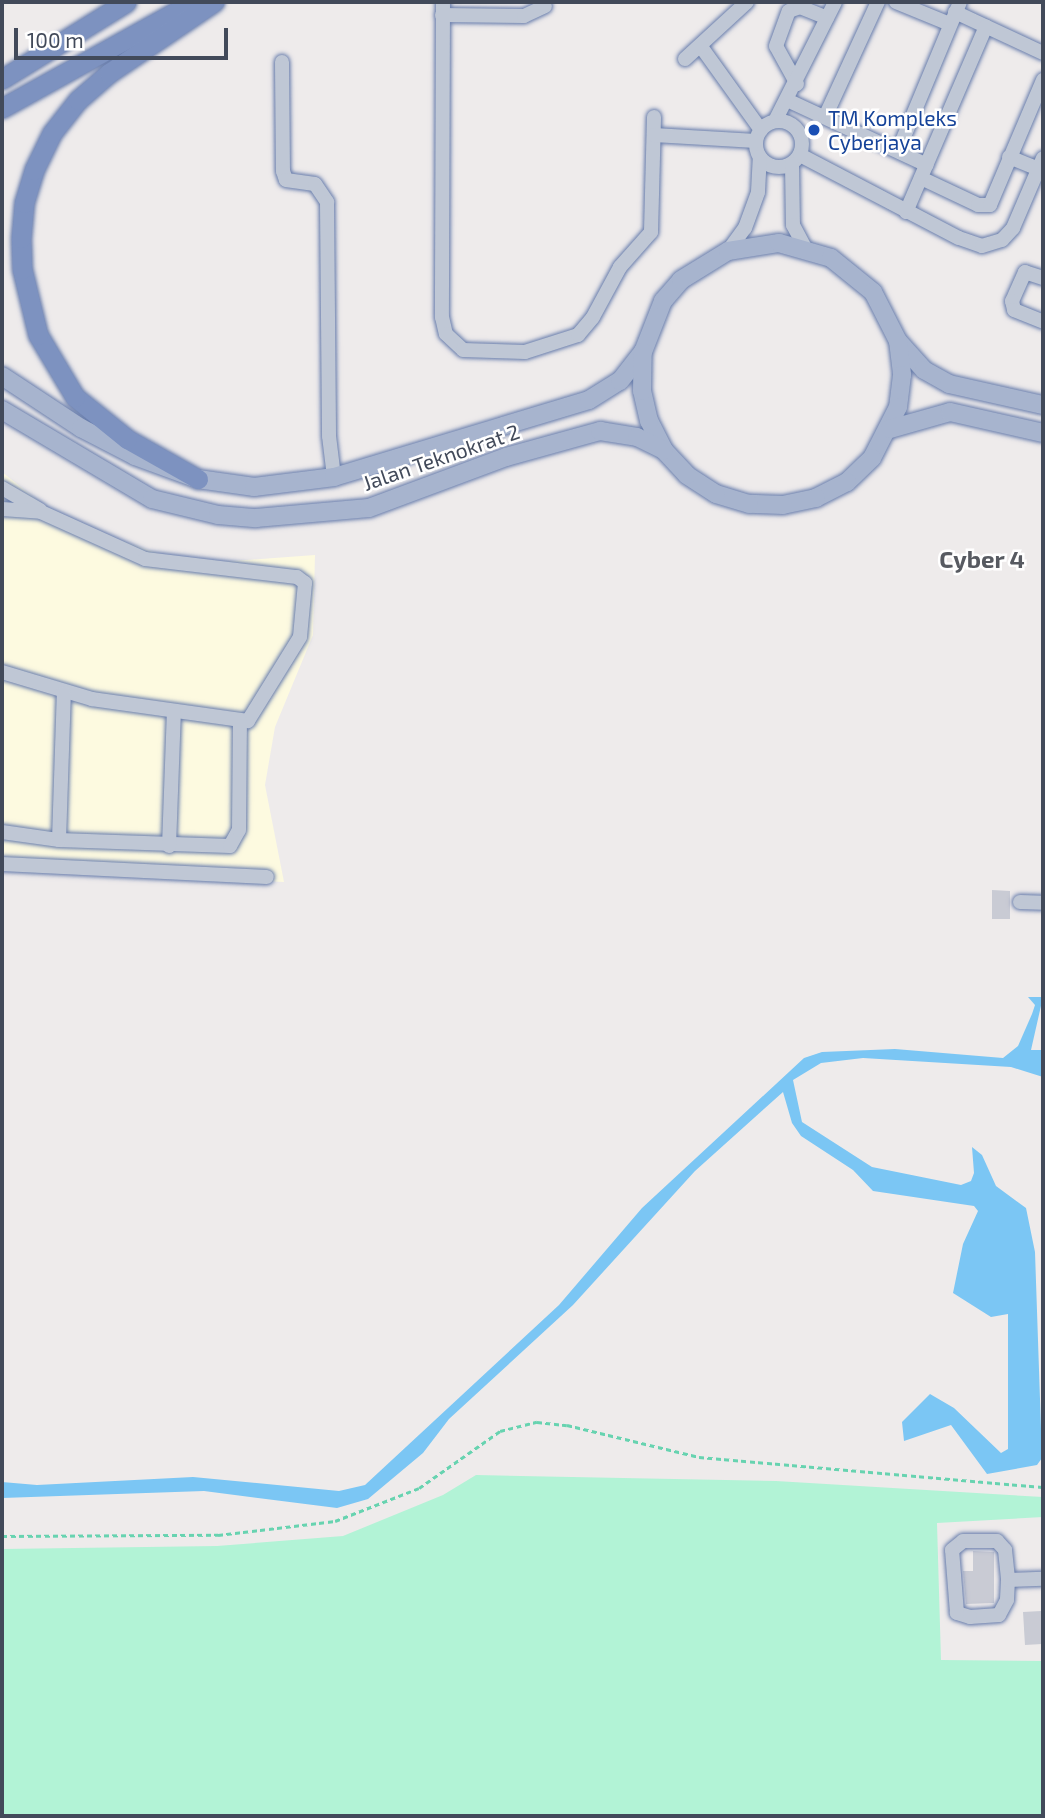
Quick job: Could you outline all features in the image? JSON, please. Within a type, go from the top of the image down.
[{"type":"highway","points":[[2,79],[126,2]]},
{"type":"highway","points":[[2,108],[193,2]]},
{"type":"highway","points":[[198,480],[127,439],[75,397],[38,335],[22,269],[21,238],[24,203],[34,170],[52,133],[78,100],[109,73],[214,2]]},
{"type":"main road","points":[[779,243],[805,248],[831,258],[863,282],[888,316],[898,341],[902,375],[890,429],[872,458],[847,482],[816,498],[783,505],[749,504],[716,494],[687,475],[664,450],[649,421],[642,391],[643,352],[650,325],[672,290],[703,263],[728,251],[779,243]]},
{"type":"main road","points":[[898,341],[923,370],[949,384],[1043,405]]},
{"type":"main road","name":"Jalan Teknokrat 2","points":[[2,376],[92,433],[198,480],[254,487],[334,477],[589,400],[620,381],[643,352]]},
{"type":"main road","name":"Jalan Teknokrat 2","points":[[2,410],[152,499],[243,517],[369,508],[506,457],[600,431],[637,437],[664,450]]},
{"type":"main road","points":[[890,429],[950,412],[1043,433]]},
{"type":"street","points":[[685,59],[702,48],[747,2]]},
{"type":"street","points":[[654,135],[759,135],[775,121],[797,84],[835,2]]},
{"type":"street","points":[[825,117],[878,2]]},
{"type":"street","points":[[896,2],[955,13],[1043,53]]},
{"type":"street","points":[[544,6],[524,16],[442,8],[442,317],[446,334],[463,350],[525,352],[578,335],[593,317],[620,267],[651,232],[654,117]]},
{"type":"street","points":[[797,84],[776,46],[789,11],[800,7],[827,18]]},
{"type":"street","points":[[898,151],[955,13]]},
{"type":"street","points":[[906,212],[986,26]]},
{"type":"street","points":[[702,48],[759,135],[758,192],[745,229],[728,251]]},
{"type":"street","points":[[282,62],[283,171],[286,180],[315,184],[327,202],[329,436],[334,477]]},
{"type":"street","points":[[787,100],[898,151],[924,171],[985,207],[990,205],[1043,80]]},
{"type":"street","points":[[775,121],[795,126],[801,135],[796,159],[793,225],[805,248]]},
{"type":"street","points":[[760,157],[775,167],[796,159],[959,238],[992,245],[1013,228],[1041,164],[1009,157]]},
{"type":"street","points":[[1043,278],[1025,272],[1012,301],[1014,310],[1043,322]]},
{"type":"street","points":[[2,488],[41,512],[145,559],[303,580],[300,637],[253,717],[240,721],[64,693],[2,672]]},
{"type":"street","points":[[2,509],[41,512]]},
{"type":"street","points":[[59,840],[64,693]]},
{"type":"street","points":[[169,846],[174,712]]},
{"type":"street","points":[[2,832],[59,840],[169,846],[230,846],[237,840],[240,721]]},
{"type":"street","points":[[2,864],[267,877]]},
{"type":"street","points":[[1020,902],[1043,903]]},
{"type":"street","points":[[963,1541],[997,1541],[1005,1550],[1008,1580],[1007,1600],[999,1615],[970,1617],[957,1613],[952,1550],[963,1541]]},
{"type":"street","points":[[1008,1580],[1043,1578]]},
{"type":"path","points":[[2,1536],[218,1535],[335,1521],[419,1488],[507,1428],[537,1422],[568,1425],[699,1457],[1043,1487]]},
{"type":"shaded area","points":[[2,472],[64,521],[190,564],[315,555],[313,635],[275,727],[265,785],[284,882],[2,869]]},
{"type":"green space","points":[[476,1475],[776,1481],[1043,1497],[1043,1517],[937,1523],[941,1660],[1043,1661],[1043,1816],[2,1816],[2,1549],[217,1546],[343,1536],[443,1495]]},
{"type":"water","points":[[1028,997],[1043,997],[1031,1050],[1043,1050],[1043,1077],[1011,1067],[863,1058],[821,1063],[793,1080],[802,1122],[872,1167],[961,1185],[971,1181],[974,1173],[972,1147],[982,1155],[996,1186],[1026,1208],[1035,1252],[1042,1458],[1037,1465],[987,1474],[951,1425],[904,1441],[902,1422],[930,1394],[954,1408],[1001,1453],[1008,1449],[1008,1314],[991,1317],[953,1293],[963,1244],[978,1211],[974,1206],[873,1191],[853,1170],[801,1136],[792,1123],[783,1092],[695,1171],[573,1305],[449,1419],[423,1453],[368,1499],[337,1508],[204,1491],[2,1498],[2,1482],[37,1485],[193,1477],[339,1491],[365,1485],[559,1305],[642,1208],[804,1058],[822,1052],[895,1049],[1003,1058],[1018,1046],[1032,1014],[1035,1005]]},
{"type":"building","points":[[992,890],[1010,891],[1010,919],[992,919]]},
{"type":"building","points":[[973,1551],[994,1552],[994,1603],[966,1604],[963,1571],[973,1571]]},
{"type":"building","points":[[1041,1611],[1042,1644],[1025,1645],[1023,1612]]},
{"type":"place","name":"TM Kompleks Cyberjaya","points":[[814,130]]},
{"type":"district","name":"Cyber 4","points":[[982,559]]}]
